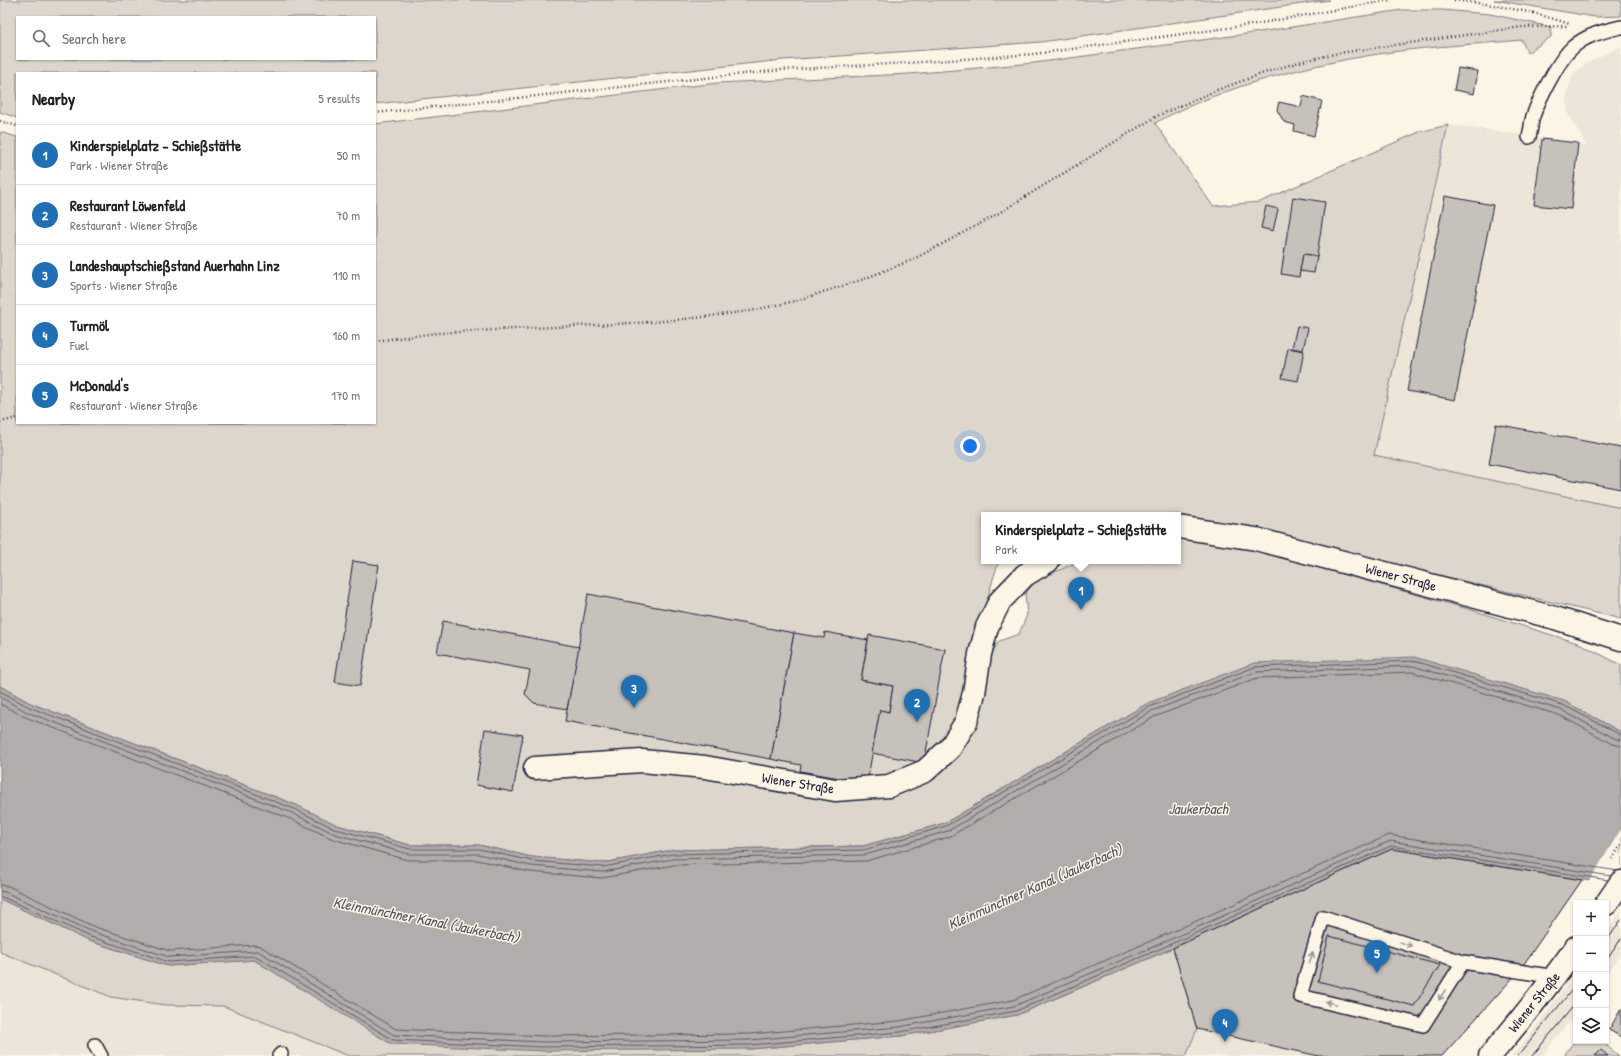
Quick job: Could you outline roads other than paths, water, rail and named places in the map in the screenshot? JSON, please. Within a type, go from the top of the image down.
[{"type":"street","name":"Wiener Straße","points":[[1181,527],[1256,539],[1555,618],[1621,639]]},
{"type":"street","name":"Wiener Straße","points":[[535,768],[642,761],[705,767],[835,790],[889,786],[925,771],[950,748],[966,722],[974,693],[980,654],[987,628],[1000,601],[1025,575],[1043,564]]},
{"type":"street","points":[[1609,900],[1621,882]]},
{"type":"street","name":"Wiener Straße","points":[[1490,1056],[1520,1021],[1573,951]]},
{"type":"lane","points":[[1529,137],[1533,116],[1563,58],[1574,46],[1588,37],[1602,31],[1621,27]]},
{"type":"lane","points":[[1463,962],[1423,1025],[1300,996],[1323,917],[1463,962],[1555,976]]},
{"type":"water","name":"Jaukerbach","points":[[1414,657],[1564,701],[1621,732],[1621,886],[1392,849],[1173,948],[1017,1015],[901,1036],[750,1049],[544,1051],[391,1044],[254,960],[168,966],[89,941],[0,899],[0,686],[30,703],[294,804],[337,825],[410,845],[479,845],[532,857],[603,863],[672,850],[863,846],[945,823],[1148,703],[1254,663]]},
{"type":"tram line","points":[[1609,938],[1621,920]]},
{"type":"tram line","points":[[1609,957],[1621,939]]},
{"type":"tram line","points":[[1518,1056],[1573,989]]},
{"type":"tram line","points":[[1532,1056],[1573,1007]]},
{"type":"place","name":"Kinderspielplatz - Schießstätte","points":[[1081,610]]},
{"type":"place","name":"Landeshauptschießstand Auerhahn Linz","points":[[634,708]]},
{"type":"place","name":"Restaurant Löwenfeld","points":[[917,722]]},
{"type":"place","name":"McDonald's","points":[[1377,973]]},
{"type":"place","name":"Turmöl","points":[[1225,1042]]},
{"type":"water label","name":"Kleinmünchner Kanal (Jaukerbach)","points":[[1035,887]]},
{"type":"water label","name":"Kleinmünchner Kanal (Jaukerbach)","points":[[426,920]]}]
